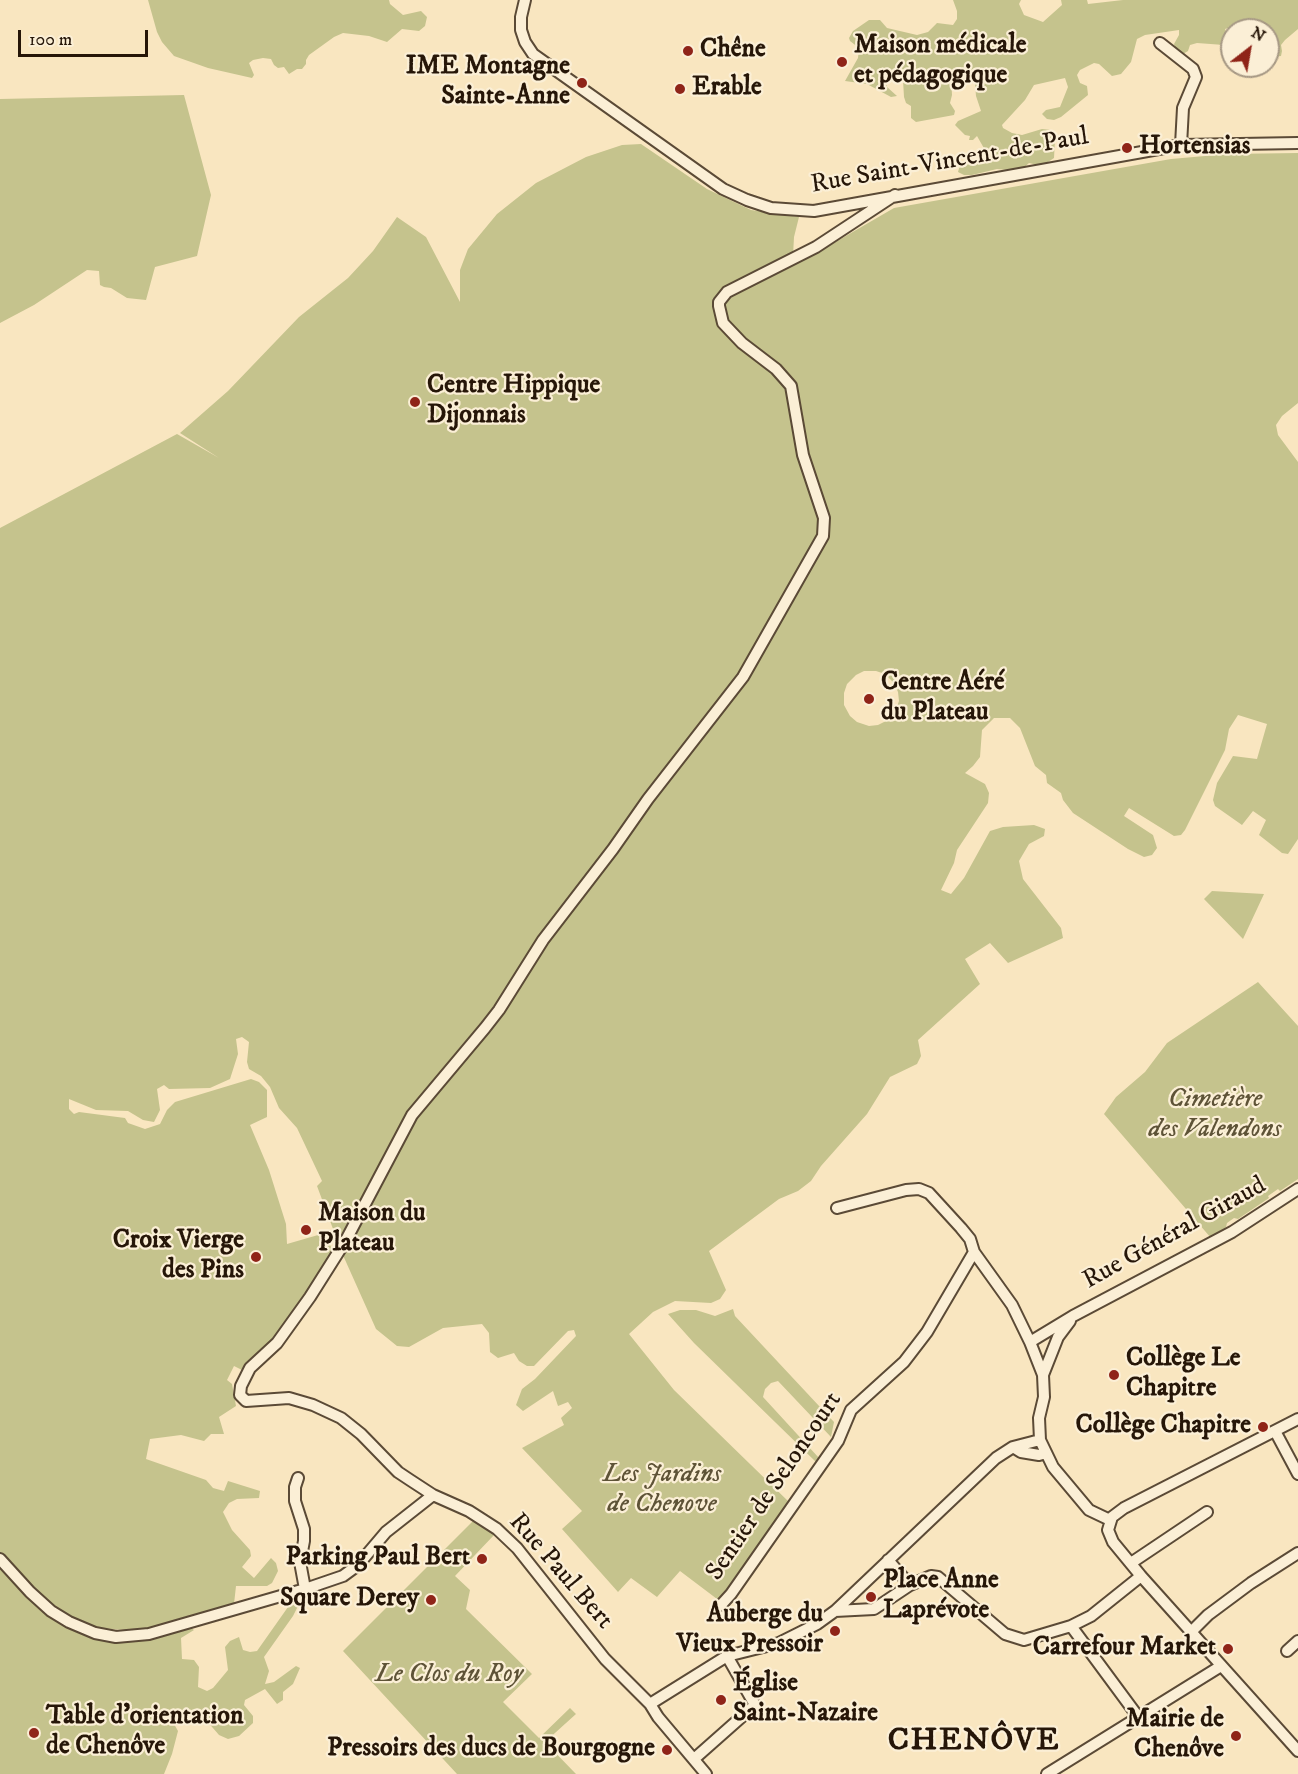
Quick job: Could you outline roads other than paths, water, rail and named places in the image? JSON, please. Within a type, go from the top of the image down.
[{"type":"street","name":"Rue Saint-Vincent-de-Paul","points":[[525,0],[521,30],[533,54],[729,192],[771,208],[808,211],[1181,145],[1298,142]]},
{"type":"street","points":[[1160,43],[1193,69],[1196,77],[1183,108],[1181,145]]},
{"type":"street","name":"Rue Paul Bert","points":[[706,1774],[650,1704],[605,1659],[524,1557],[497,1529],[469,1511],[433,1495],[398,1472],[361,1434],[341,1418],[289,1398],[249,1402],[240,1395],[241,1386],[247,1372],[288,1330],[338,1252],[412,1115],[468,1051],[492,1019],[543,939],[743,677],[823,536],[824,518],[803,455],[792,387],[776,369],[742,343],[723,323],[719,302],[727,292],[816,247],[895,195]]},
{"type":"street","points":[[837,1208],[906,1190],[919,1189],[928,1193],[942,1205],[970,1239],[974,1252],[1012,1305],[1043,1375]]},
{"type":"street","name":"Rue Général Giraud","points":[[1030,1342],[1073,1316],[1232,1232],[1298,1189]]},
{"type":"street","name":"Sentier de Seloncourt","points":[[721,1605],[838,1441],[851,1410],[904,1362],[927,1332],[974,1252]]},
{"type":"street","name":"Rue Général Giraud","points":[[1040,1440],[1039,1418],[1044,1397],[1043,1375],[1058,1337],[1073,1316]]},
{"type":"street","points":[[1298,1419],[1124,1508],[1110,1520],[1108,1530],[1110,1536],[1141,1576],[1298,1751]]},
{"type":"street","points":[[1275,1431],[1298,1474]]},
{"type":"street","points":[[650,1704],[727,1656],[779,1643],[817,1624],[835,1611],[996,1458],[1013,1447],[1040,1440],[1053,1467],[1089,1510],[1110,1520]]},
{"type":"street","points":[[1013,1447],[1021,1452],[1039,1455],[1046,1453]]},
{"type":"street","points":[[298,1478],[295,1487],[295,1501],[304,1529],[300,1562],[305,1589]]},
{"type":"street","points":[[0,1559],[30,1592],[51,1611],[69,1622],[94,1632],[116,1637],[149,1634],[336,1580],[353,1570],[386,1532],[433,1495]]},
{"type":"street","points":[[1131,1563],[1208,1512]]},
{"type":"street","points":[[1191,1632],[1208,1615],[1251,1583],[1298,1553]]},
{"type":"street","points":[[888,1560],[910,1585]]},
{"type":"street","points":[[835,1611],[874,1609],[910,1585],[931,1576],[938,1576],[1005,1634],[1024,1640],[1071,1626],[1091,1616],[1141,1576]]},
{"type":"street","points":[[1071,1626],[1139,1718]]},
{"type":"street","points":[[1287,1651],[1298,1641]]},
{"type":"street","points":[[694,1759],[756,1705],[727,1656]]},
{"type":"street","points":[[1047,1774],[1221,1666]]},
{"type":"place","name":"Chêne","points":[[688,51]]},
{"type":"place","name":"Maison médicale et pédagogique","points":[[842,62]]},
{"type":"place","name":"IME Montagne Sainte-Anne","points":[[582,83]]},
{"type":"place","name":"Erable","points":[[680,89]]},
{"type":"place","name":"Hortensias","points":[[1127,148]]},
{"type":"place","name":"Centre Hippique Dijonnais","points":[[415,402]]},
{"type":"place","name":"Centre Aéré du Plateau","points":[[869,699]]},
{"type":"place","name":"Maison du Plateau","points":[[306,1230]]},
{"type":"place","name":"Croix Vierge des Pins","points":[[256,1257]]},
{"type":"place","name":"Collège Le Chapitre","points":[[1114,1375]]},
{"type":"place","name":"Collège Chapitre","points":[[1263,1427]]},
{"type":"place","name":"Parking Paul Bert","points":[[482,1559]]},
{"type":"place","name":"Place Anne Laprévote","points":[[871,1597]]},
{"type":"place","name":"Square Derey","points":[[431,1600]]},
{"type":"place","name":"Auberge du Vieux Pressoir","points":[[835,1631]]},
{"type":"place","name":"Carrefour Market","points":[[1228,1649]]},
{"type":"place","name":"Église Saint-Nazaire","points":[[721,1700]]},
{"type":"place","name":"Table d'orientation de Chenôve","points":[[34,1733]]},
{"type":"place","name":"Mairie de Chenôve","points":[[1236,1736]]},
{"type":"place","name":"Pressoirs des ducs de Bourgogne","points":[[667,1750]]},
{"type":"district","name":"CHENÔVE","points":[[974,1742]]},
{"type":"park label","name":"Cimetière des Valendons","points":[[1215,1116]]},
{"type":"park label","name":"Les Jardins de Chenove","points":[[662,1491]]},
{"type":"park label","name":"Le Clos du Roy","points":[[449,1676]]}]
